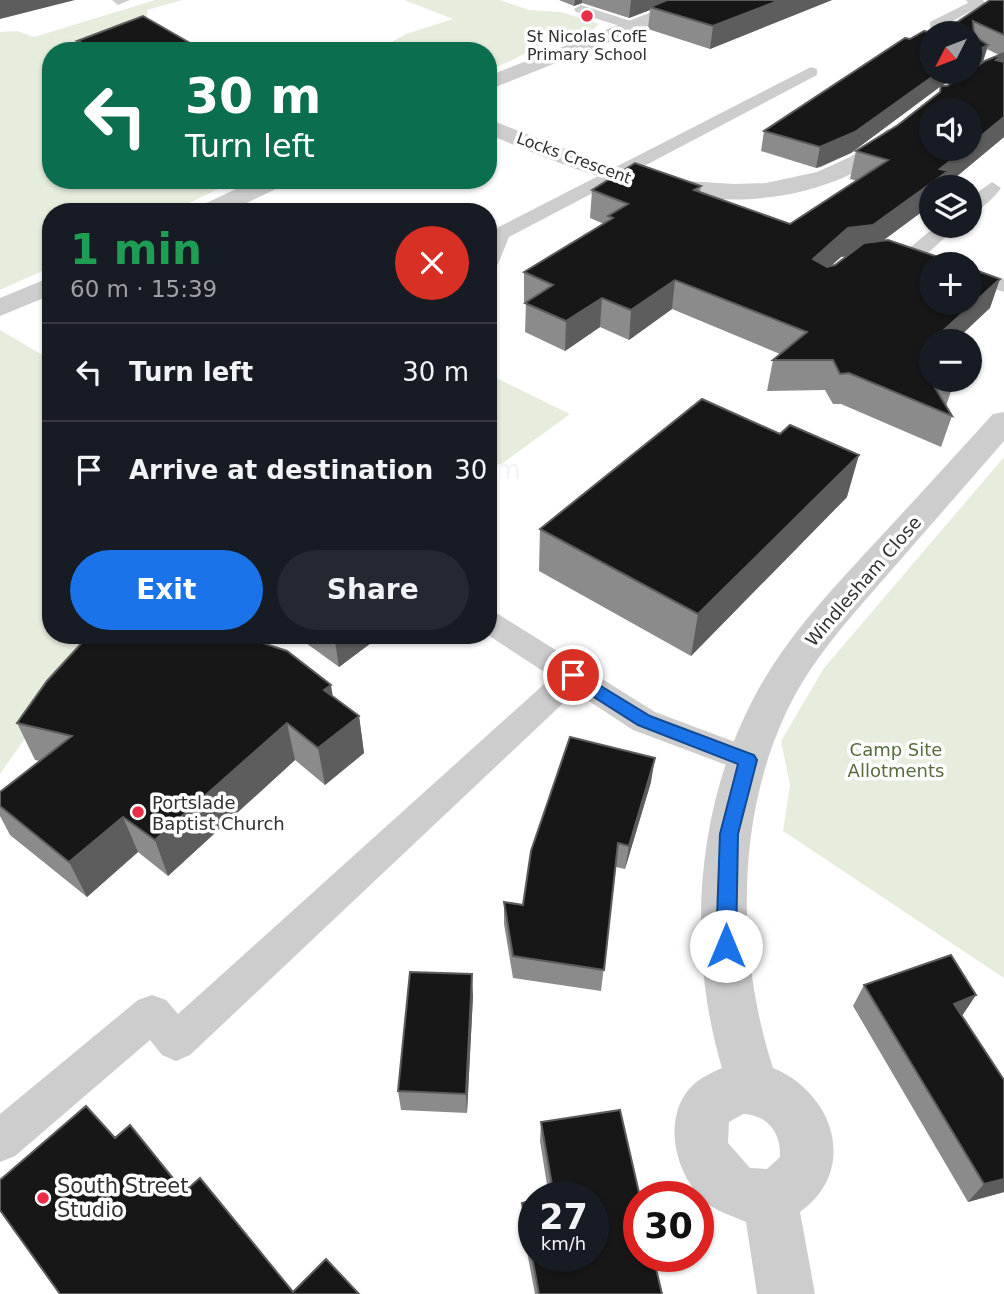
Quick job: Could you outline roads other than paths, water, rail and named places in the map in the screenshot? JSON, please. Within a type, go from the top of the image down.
[{"type":"street","points":[[497,80],[698,0]]},
{"type":"street","name":"Locks Crescent","points":[[497,131],[611,175],[650,184],[702,189],[754,189],[791,184],[853,165],[918,117]]},
{"type":"street","points":[[226,203],[256,189]]},
{"type":"street","points":[[0,308],[42,289]]},
{"type":"street","name":"Windlesham Close","points":[[754,1088],[738,1037],[726,973],[729,834],[748,760],[764,717],[805,648],[1004,421]]},
{"type":"street","points":[[737,1088],[754,1088],[785,1102],[805,1133],[808,1149],[805,1166],[798,1180],[786,1191],[770,1197],[735,1192],[720,1180],[701,1149],[700,1124],[710,1102],[737,1088]]},
{"type":"street","points":[[770,1197],[786,1294]]},
{"type":"lane","points":[[944,21],[978,3],[972,0]]},
{"type":"lane","points":[[582,9],[632,26]]},
{"type":"lane","points":[[497,242],[500,234],[811,72]]},
{"type":"lane","points":[[982,197],[992,188]]},
{"type":"lane","points":[[919,260],[904,258],[932,238]]},
{"type":"lane","points":[[982,279],[1004,286]]},
{"type":"lane","points":[[497,627],[644,720],[748,760]]},
{"type":"lane","points":[[0,1141],[152,1013],[176,1042],[573,675]]},
{"type":"place","name":"St Nicolas CofE Primary School","points":[[587,16]]},
{"type":"place","name":"Portslade Baptist Church","points":[[138,812]]},
{"type":"place","name":"South Street Studio","points":[[43,1198]]},
{"type":"park label","name":"Camp Site Allotments","points":[[896,759]]}]
